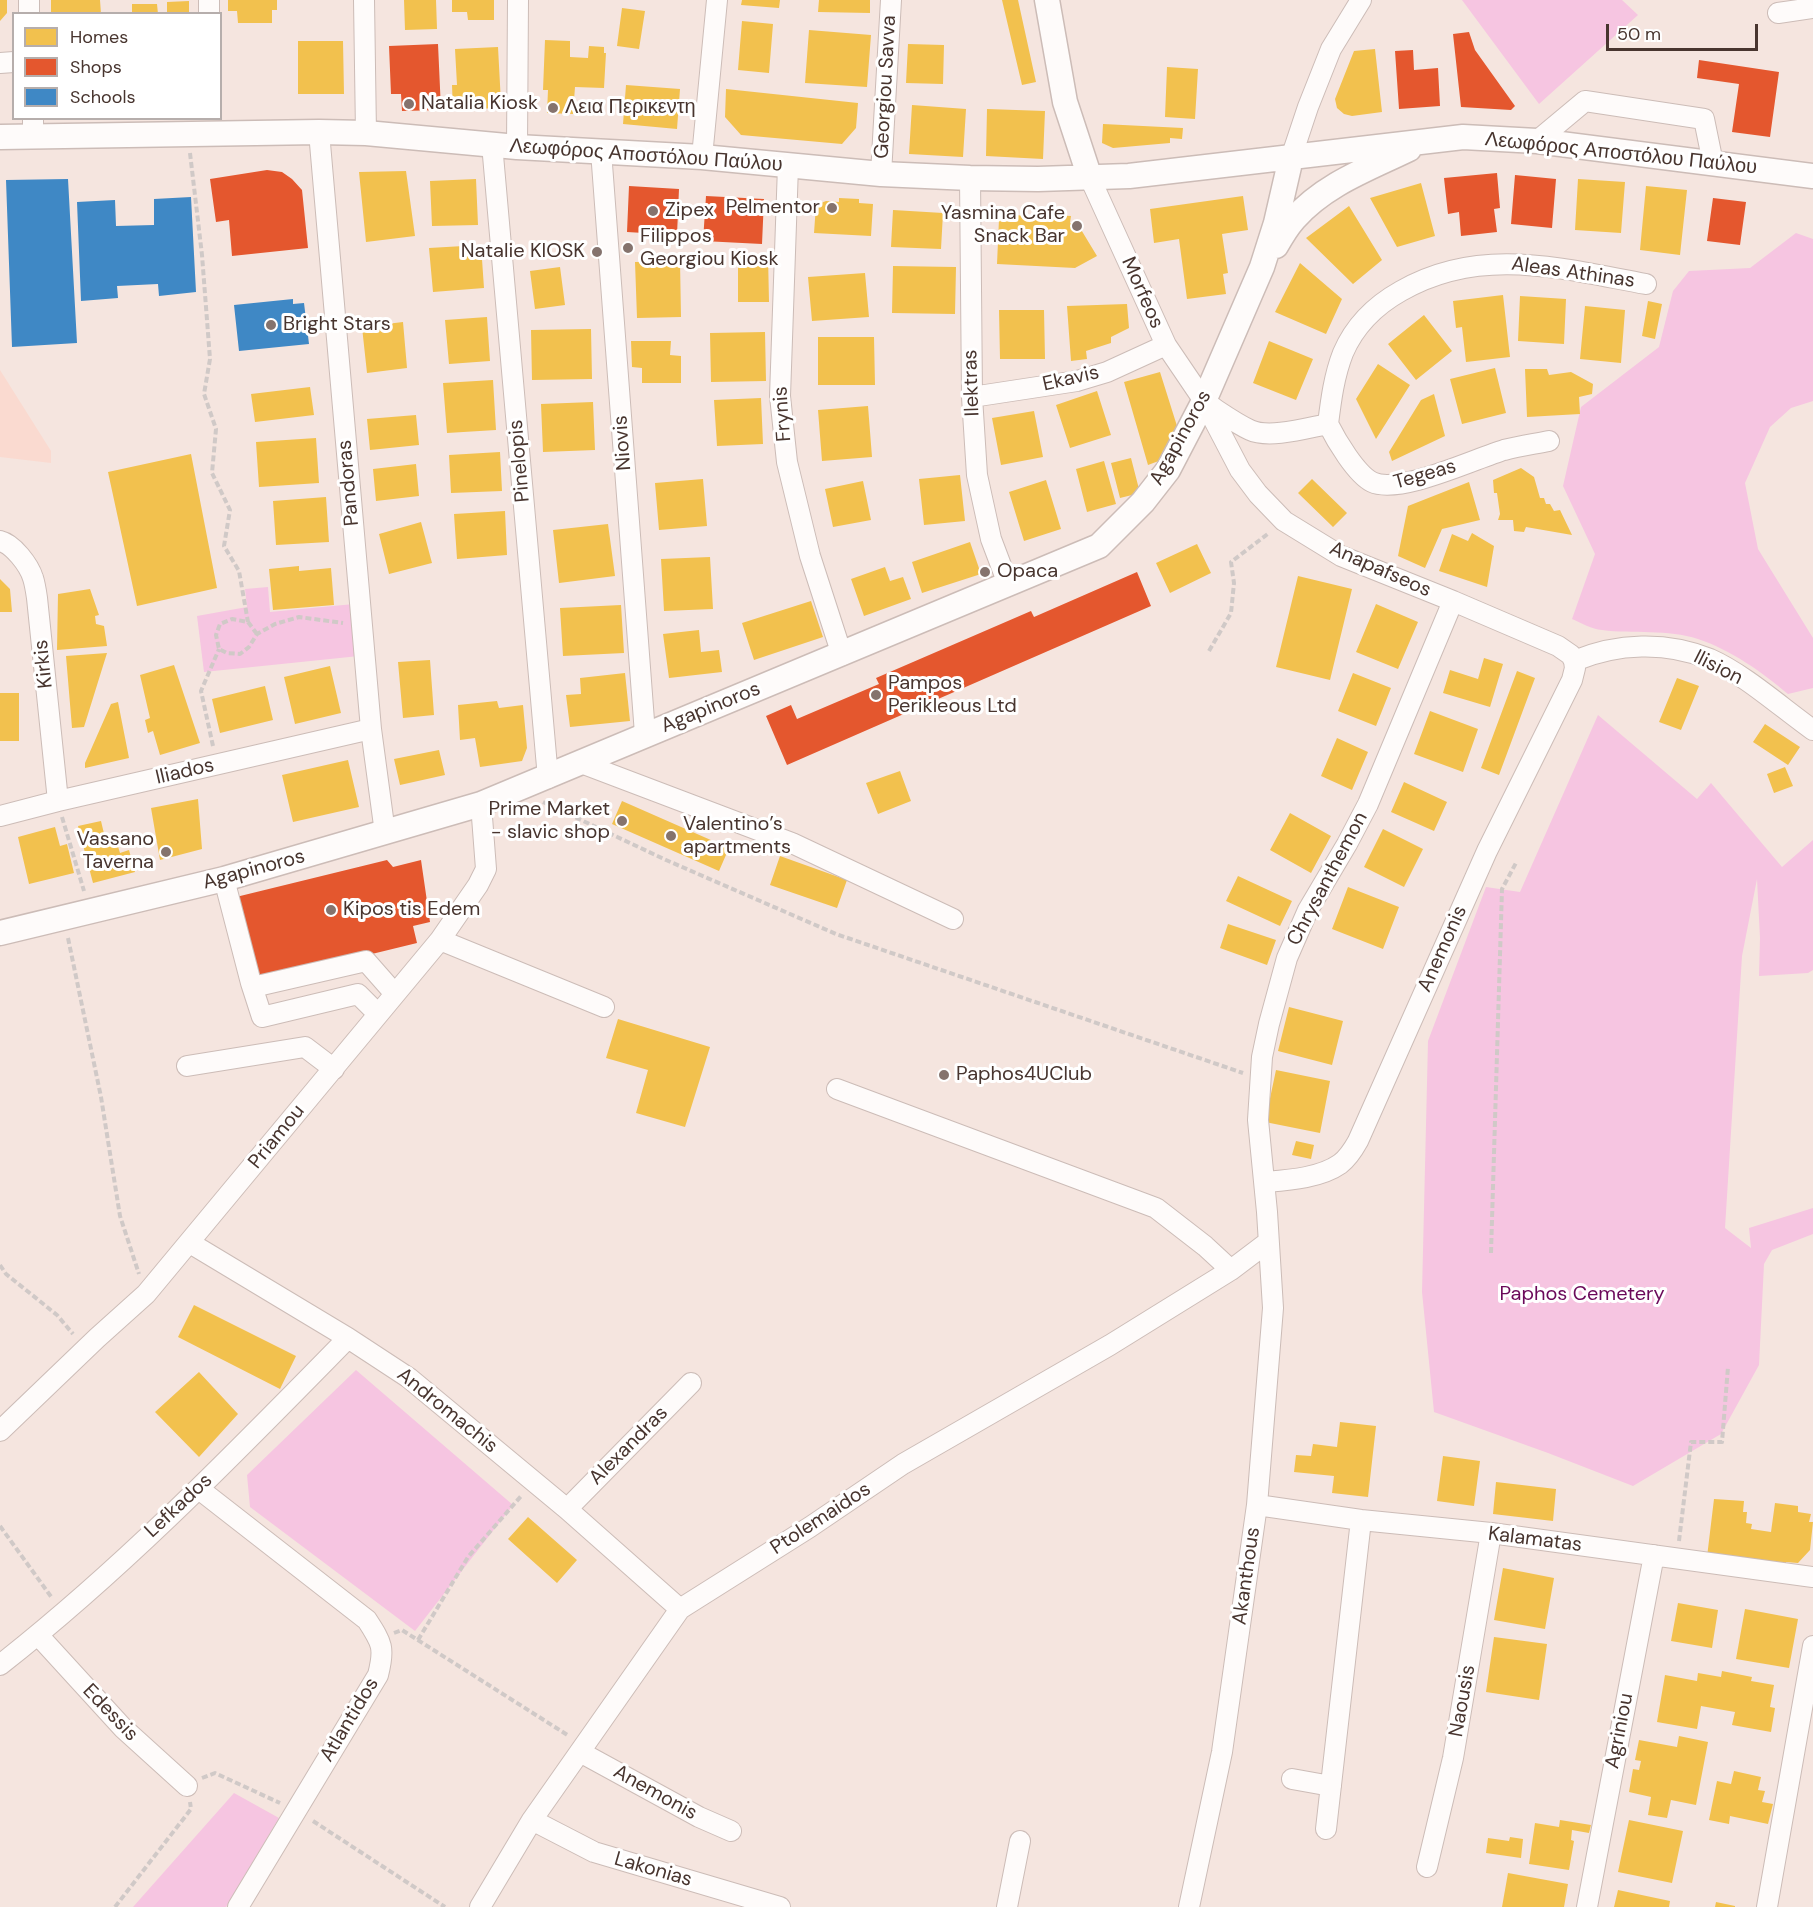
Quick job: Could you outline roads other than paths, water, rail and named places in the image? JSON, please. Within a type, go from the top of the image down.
[{"type":"main road","points":[[1047,0],[1065,102],[1090,178]]},
{"type":"main road","points":[[1065,102],[1066,178]]},
{"type":"main road","name":"Λεωφόρος Αποστόλου Παύλου","points":[[0,137],[33,127],[366,133],[518,147],[702,157],[881,174],[970,178],[1129,176],[1463,137],[1537,141],[1813,176]]},
{"type":"main road","points":[[1262,267],[1292,221],[1328,188],[1428,140]]},
{"type":"main road","points":[[1262,267],[1276,223],[1291,158]]},
{"type":"main road","name":"Agapinoros","points":[[0,933],[224,879],[481,804],[548,778],[645,734],[842,655],[1099,546],[1124,524],[1168,470],[1204,401],[1262,267]]},
{"type":"street","points":[[364,0],[366,133]]},
{"type":"street","points":[[518,0],[518,147]]},
{"type":"street","points":[[702,157],[717,0]]},
{"type":"street","name":"Georgiou Savva","points":[[881,174],[891,0]]},
{"type":"street","points":[[1291,158],[1308,106],[1331,49],[1361,0]]},
{"type":"street","points":[[1778,13],[1812,8]]},
{"type":"street","points":[[1537,141],[1585,101],[1704,119],[1713,163]]},
{"type":"street","name":"Pandoras","points":[[319,132],[371,729],[385,833]]},
{"type":"street","name":"Pinelopis","points":[[492,144],[548,778]]},
{"type":"street","name":"Niovis","points":[[601,151],[645,734]]},
{"type":"street","name":"Frynis","points":[[788,166],[780,396],[787,462],[810,556],[842,655]]},
{"type":"street","name":"Ilektras","points":[[970,178],[972,397],[977,475],[991,539],[1008,584]]},
{"type":"street","name":"Morfeos","points":[[1090,178],[1166,345],[1204,401]]},
{"type":"street","name":"Aleas Athinas","points":[[1328,424],[1333,383],[1344,352],[1364,319],[1386,299],[1414,283],[1452,269],[1502,263],[1537,265],[1646,284]]},
{"type":"street","name":"Ekavis","points":[[972,397],[1077,381],[1107,372],[1166,345]]},
{"type":"street","points":[[1204,401],[1250,431],[1272,433],[1328,424]]},
{"type":"street","name":"Anapafseos","points":[[1204,401],[1240,470],[1258,494],[1284,521],[1341,556],[1558,646],[1574,661]]},
{"type":"street","name":"Tegeas","points":[[1328,424],[1341,450],[1348,458],[1370,482],[1384,486],[1413,481],[1504,450],[1549,441]]},
{"type":"street","name":"Kirkis","points":[[0,541],[5,542],[20,556],[33,575],[57,801]]},
{"type":"street","name":"Chrysanthemon","points":[[1268,1242],[1265,1182],[1258,1120],[1260,1079],[1269,1024],[1287,958],[1308,910],[1368,804],[1453,601]]},
{"type":"street","name":"Ilision","points":[[1574,661],[1597,652],[1629,647],[1672,648],[1690,652],[1729,670],[1813,730]]},
{"type":"street","name":"Anemonis","points":[[1265,1182],[1306,1176],[1333,1168],[1342,1163],[1358,1141],[1487,851],[1572,681],[1574,661]]},
{"type":"street","name":"Iliados","points":[[0,816],[371,729]]},
{"type":"street","points":[[581,764],[792,843],[953,919]]},
{"type":"street","name":"Priamou","points":[[0,1431],[146,1294],[440,940],[478,885],[486,869],[481,804]]},
{"type":"street","points":[[224,879],[262,1017],[358,994],[378,1014]]},
{"type":"street","points":[[440,940],[604,1007]]},
{"type":"street","points":[[253,987],[366,961],[395,994]]},
{"type":"street","points":[[187,1066],[305,1047],[333,1069]]},
{"type":"street","points":[[837,1089],[1156,1208],[1205,1246],[1231,1270]]},
{"type":"street","name":"Ptolemaidos","points":[[480,1907],[532,1821],[680,1609],[810,1527],[903,1464],[1110,1345],[1231,1270],[1268,1242]]},
{"type":"street","name":"Akanthous","points":[[1190,1907],[1222,1752],[1257,1505],[1273,1308],[1268,1242]]},
{"type":"street","name":"Andromachis","points":[[190,1243],[348,1338],[409,1378],[567,1509],[680,1609]]},
{"type":"street","name":"Lefkados","points":[[0,1665],[63,1613],[199,1489],[348,1338]]},
{"type":"street","name":"Alexandras","points":[[567,1509],[691,1383]]},
{"type":"street","name":"Atlantidos","points":[[199,1489],[367,1620],[380,1639],[383,1657],[378,1676],[238,1907]]},
{"type":"street","name":"Kalamatas","points":[[1257,1505],[1361,1520],[1491,1533],[1813,1577]]},
{"type":"street","points":[[1326,1829],[1361,1520]]},
{"type":"street","name":"Naousis","points":[[1428,1867],[1453,1758],[1491,1533]]},
{"type":"street","name":"Agriniou","points":[[1587,1907],[1654,1555]]},
{"type":"street","name":"Edessis","points":[[38,1635],[123,1728],[187,1786]]},
{"type":"street","points":[[1767,1907],[1813,1646]]},
{"type":"street","name":"Anemonis","points":[[582,1749],[699,1817],[731,1831]]},
{"type":"street","points":[[1292,1779],[1331,1786]]},
{"type":"street","name":"Lakonias","points":[[532,1821],[594,1852],[780,1907]]},
{"type":"street","points":[[1007,1907],[1020,1841]]},
{"type":"place","name":"Natalia Kiosk","points":[[409,104]]},
{"type":"place","name":"Λεια Περικεντη","points":[[553,108]]},
{"type":"place","name":"Pelmentor","points":[[832,208]]},
{"type":"place","name":"Zipex","points":[[653,211]]},
{"type":"place","name":"Yasmina Cafe Snack Bar","points":[[1077,226]]},
{"type":"place","name":"Filippos Georgiou Kiosk","points":[[628,248]]},
{"type":"place","name":"Natalie KIOSK","points":[[597,252]]},
{"type":"place","name":"Bright Stars","points":[[271,325]]},
{"type":"place","name":"Opaca","points":[[985,572]]},
{"type":"place","name":"Pampos Perikleous Ltd","points":[[876,695]]},
{"type":"place","name":"Prime Market - slavic shop","points":[[622,821]]},
{"type":"place","name":"Valentino’s apartments","points":[[671,836]]},
{"type":"place","name":"Vassano Taverna","points":[[166,852]]},
{"type":"place","name":"Kipos tis Edem","points":[[331,910]]},
{"type":"place","name":"Paphos4UClub","points":[[944,1075]]},
{"type":"park label","name":"Paphos Cemetery","points":[[1582,1295]]}]
